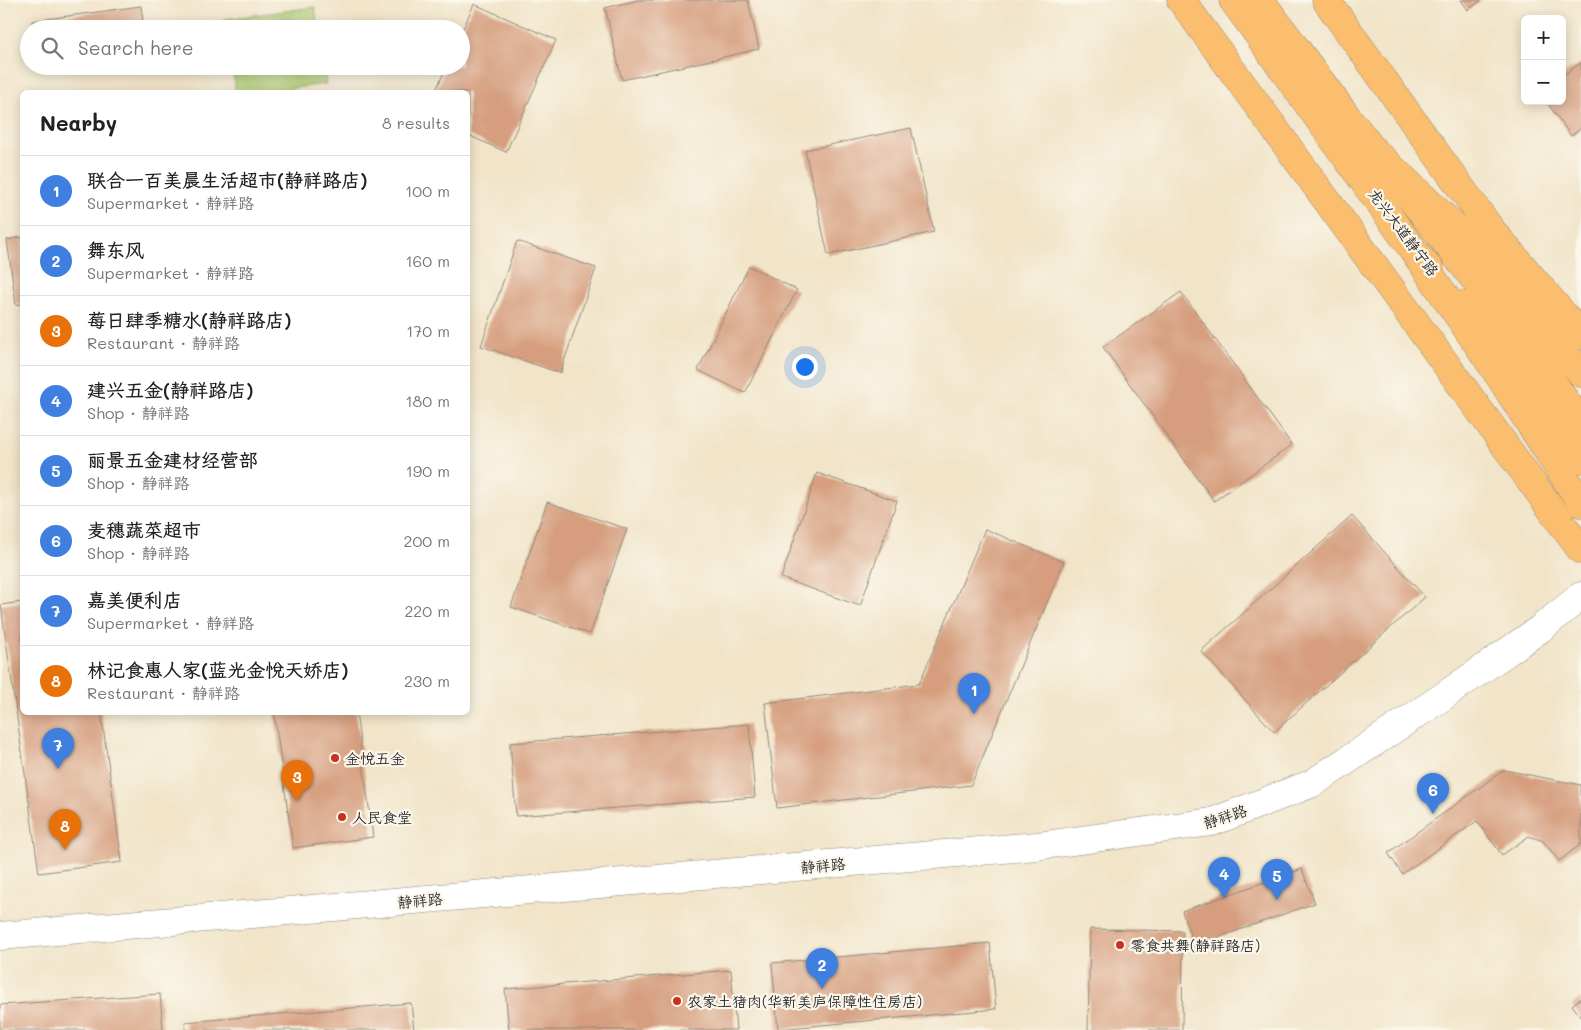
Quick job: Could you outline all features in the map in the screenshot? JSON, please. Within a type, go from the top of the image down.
[{"type":"main road","points":[[1181,0],[1581,550]]},
{"type":"main road","name":"龙兴大道静宁路","points":[[1233,0],[1414,251],[1524,356],[1581,423]]},
{"type":"main road","points":[[1260,0],[1375,152],[1458,230],[1524,356],[1581,503]]},
{"type":"main road","points":[[1326,0],[1492,231],[1581,335]]},
{"type":"main road","points":[[1524,356],[1581,373]]},
{"type":"main road","name":"龙兴大道静宁路","points":[[1524,356],[1581,459]]},
{"type":"street","name":"静祥路","points":[[0,936],[1037,846],[1212,822],[1313,783],[1524,640],[1581,596]]},
{"type":"green space","points":[[315,7],[317,20],[225,20]]},
{"type":"green space","points":[[233,75],[324,75],[326,84],[276,90],[236,90]]},
{"type":"building","points":[[638,0],[748,0],[759,49],[622,80],[605,8]]},
{"type":"building","points":[[1461,0],[1482,0],[1468,10]]},
{"type":"building","points":[[474,4],[556,40],[506,152],[470,136],[470,90],[436,90],[443,75],[470,75],[470,20],[467,20]]},
{"type":"building","points":[[141,6],[143,20],[39,20]]},
{"type":"building","points":[[1581,63],[1581,128],[1571,136],[1549,105],[1566,105],[1566,73]]},
{"type":"building","points":[[911,128],[934,232],[828,255],[805,150]]},
{"type":"building","points":[[20,237],[20,304],[16,305],[7,240]]},
{"type":"building","points":[[517,241],[596,268],[560,373],[481,346]]},
{"type":"building","points":[[749,266],[797,290],[745,393],[698,370]]},
{"type":"building","points":[[1181,292],[1292,445],[1214,501],[1103,347]]},
{"type":"building","points":[[817,473],[897,501],[860,606],[781,578]]},
{"type":"building","points":[[547,502],[627,529],[590,634],[511,607]]},
{"type":"building","points":[[1352,516],[1425,597],[1274,732],[1201,651]]},
{"type":"building","points":[[985,529],[1064,562],[971,785],[777,808],[765,703],[919,684]]},
{"type":"building","points":[[20,602],[20,715],[101,715],[122,862],[39,873],[1,605]]},
{"type":"building","points":[[274,715],[356,715],[373,837],[293,848]]},
{"type":"building","points":[[749,724],[755,797],[516,816],[510,743]]},
{"type":"building","points":[[1504,770],[1581,785],[1581,844],[1559,861],[1543,841],[1529,836],[1502,855],[1477,821],[1402,874],[1388,853]]},
{"type":"building","points":[[1302,869],[1315,903],[1194,946],[1182,911]]},
{"type":"building","points":[[1090,929],[1183,931],[1182,1030],[1088,1030]]},
{"type":"building","points":[[990,943],[996,1009],[778,1029],[772,963]]},
{"type":"building","points":[[731,970],[736,1030],[509,1030],[505,989]]},
{"type":"building","points":[[160,994],[163,1030],[0,1030],[0,1005]]},
{"type":"building","points":[[1581,998],[1581,1017],[1572,1005]]},
{"type":"building","points":[[411,1003],[414,1030],[186,1030],[185,1022]]},
{"type":"place","name":"联合一百美晨生活超市(静祥路店)","points":[[974,714]]},
{"type":"place","name":"金悦五金","points":[[335,758]]},
{"type":"place","name":"嘉美便利店","points":[[58,769]]},
{"type":"place","name":"莓日肆季糖水(静祥路店)","points":[[297,801]]},
{"type":"place","name":"麦穗蔬菜超市","points":[[1433,814]]},
{"type":"place","name":"人民食堂","points":[[342,817]]},
{"type":"place","name":"林记食惠人家(蓝光金悦天娇店)","points":[[65,850]]},
{"type":"place","name":"建兴五金(静祥路店)","points":[[1224,898]]},
{"type":"place","name":"丽景五金建材经营部","points":[[1277,900]]},
{"type":"place","name":"零食共舞(静祥路店)","points":[[1120,945]]},
{"type":"place","name":"舞东风","points":[[822,989]]},
{"type":"place","name":"农家土猪肉(华新美庐保障性住房店)","points":[[677,1001]]}]
